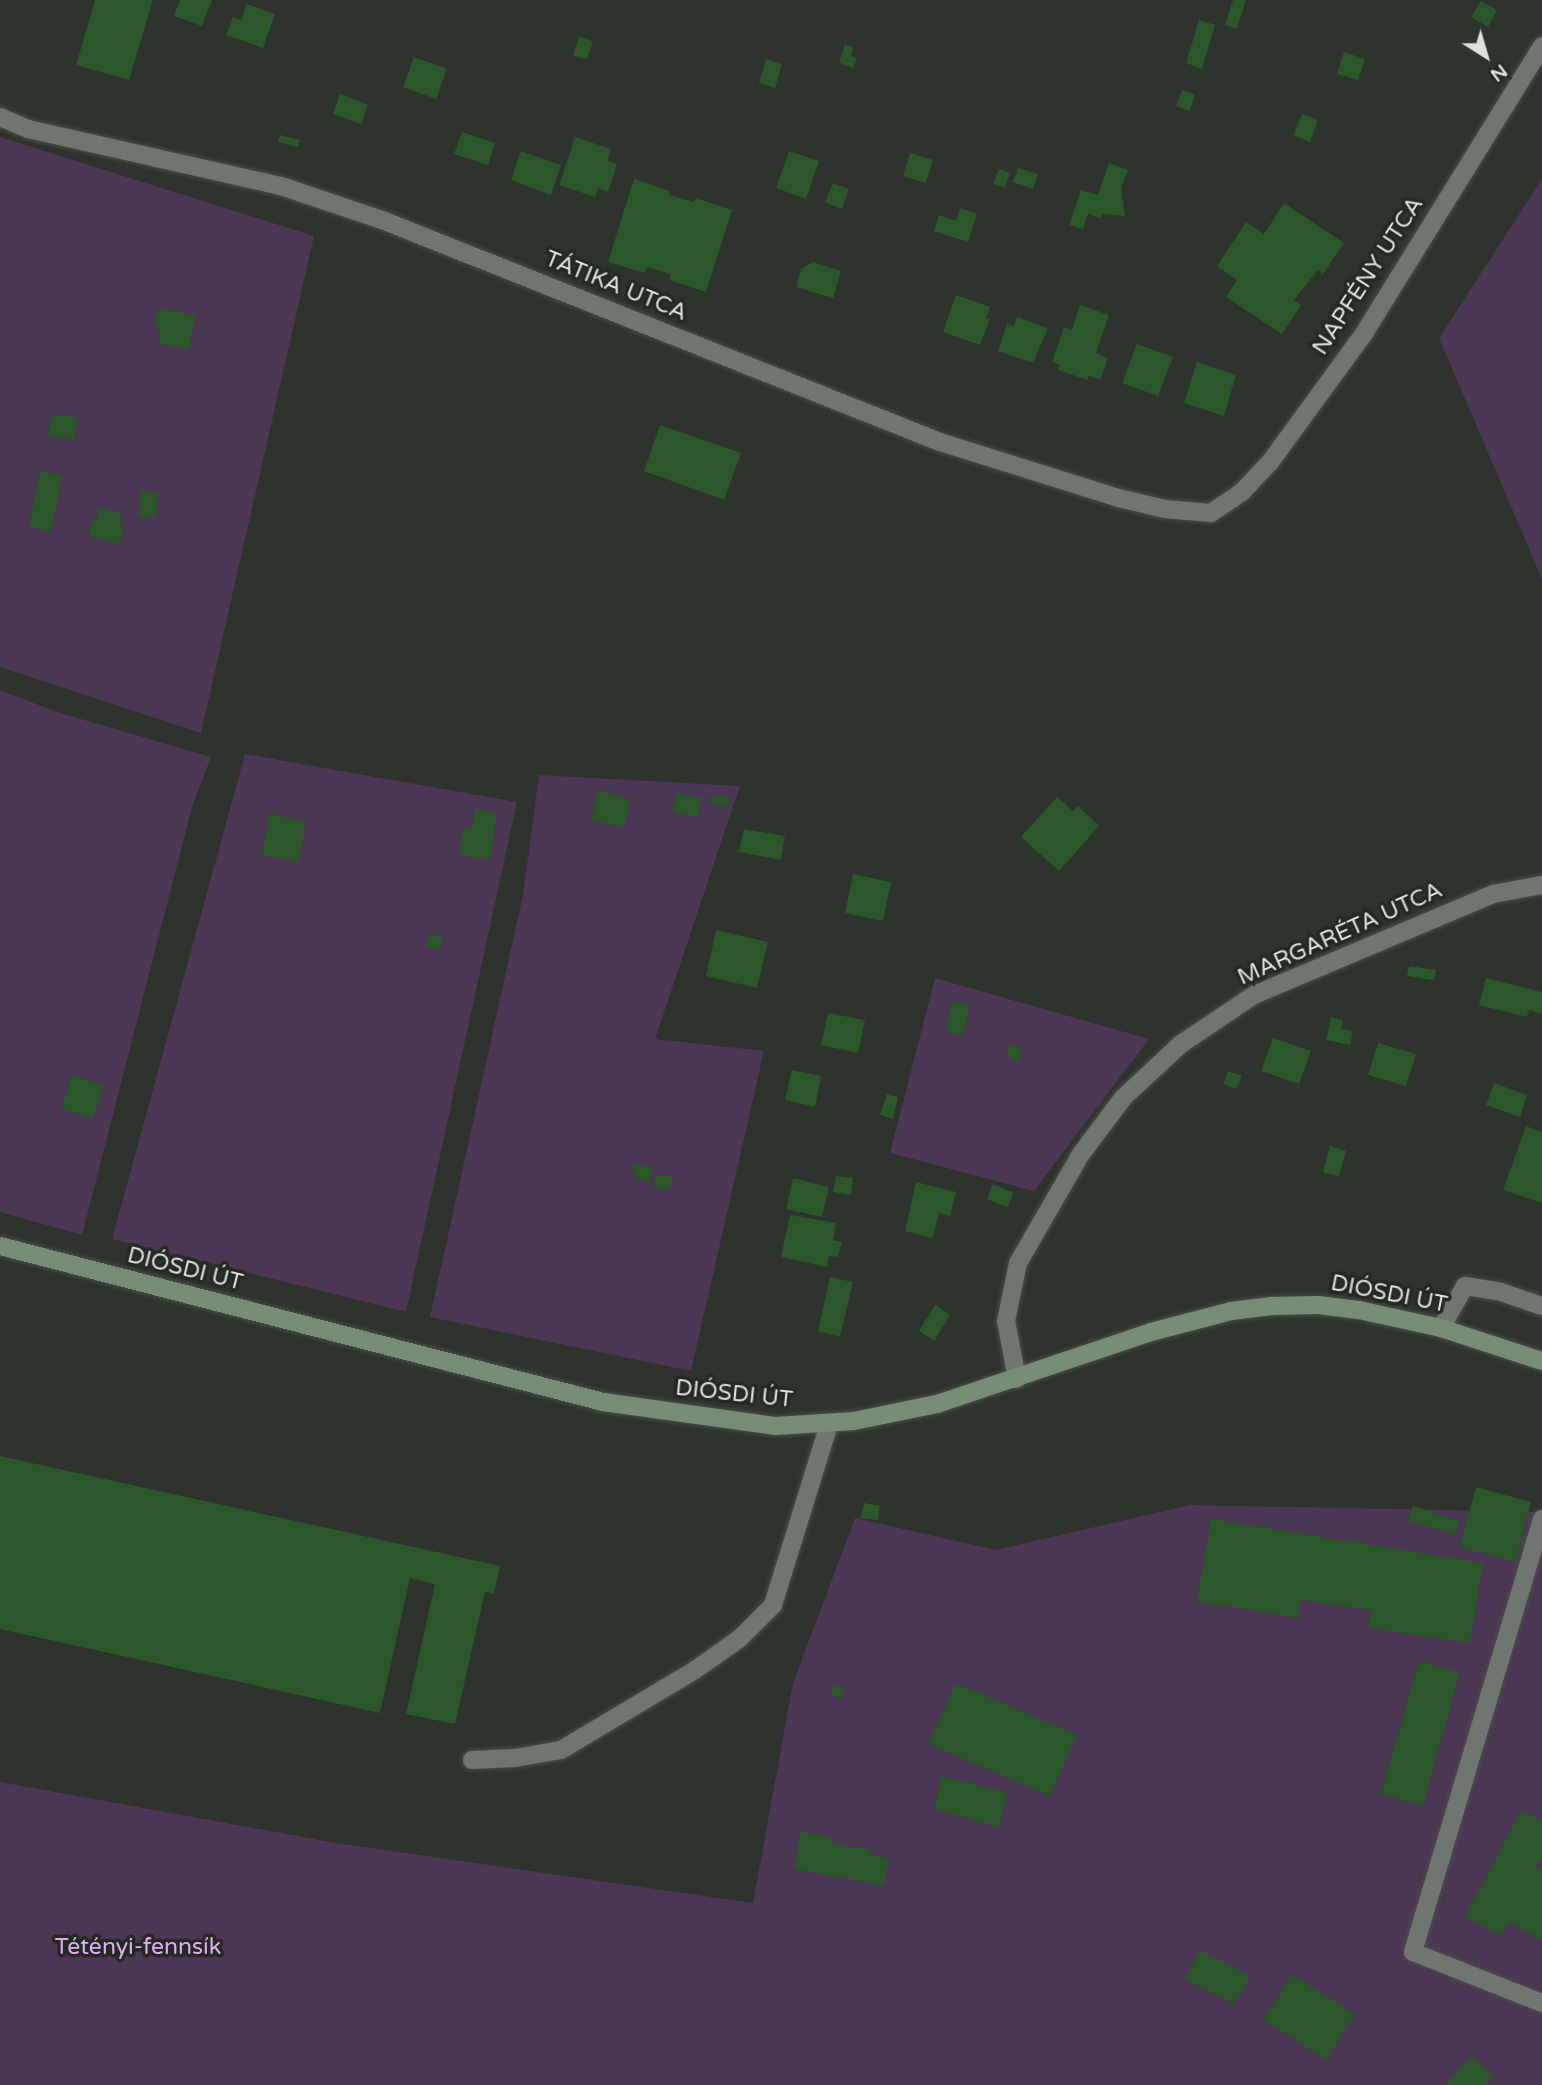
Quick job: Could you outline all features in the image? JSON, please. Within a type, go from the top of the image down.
[{"type":"main road","name":"DIÓSDI ÚT","points":[[0,1246],[603,1402],[776,1426],[829,1424],[937,1404],[1150,1332],[1231,1311],[1272,1306],[1318,1304],[1359,1310],[1441,1328],[1542,1361]]},
{"type":"street","name":"NAPFÉNY UTCA","points":[[1211,513],[1242,492],[1271,461],[1363,335],[1542,46]]},
{"type":"street","name":"TÁTIKA UTCA","points":[[0,117],[28,129],[281,186],[382,220],[940,442],[1119,498],[1165,509],[1211,513]]},
{"type":"street","name":"MARGARÉTA UTCA","points":[[1017,1379],[1006,1321],[1018,1263],[1081,1154],[1123,1098],[1142,1080],[1181,1044],[1254,995],[1493,894],[1542,885]]},
{"type":"street","points":[[1441,1328],[1465,1286],[1501,1292],[1542,1306]]},
{"type":"street","points":[[472,1760],[515,1758],[561,1750],[695,1670],[739,1639],[774,1605],[829,1424]]},
{"type":"street","points":[[1542,1520],[1413,1952],[1542,2003]]},
{"type":"green space","points":[[0,137],[314,236],[201,733],[0,667]]},
{"type":"green space","points":[[1542,179],[1542,579],[1439,338]]},
{"type":"green space","points":[[0,690],[57,712],[211,757],[192,807],[82,1235],[0,1212]]},
{"type":"green space","points":[[245,754],[517,802],[406,1312],[112,1239]]},
{"type":"green space","points":[[539,775],[740,786],[655,1039],[764,1051],[691,1371],[430,1317],[523,895]]},
{"type":"green space","points":[[935,978],[1149,1039],[1034,1191],[890,1153]]},
{"type":"green space","name":"Tétényi-fennsík","points":[[1190,1505],[1542,1512],[1542,2085],[0,2085],[0,1782],[336,1843],[753,1903],[793,1683],[855,1518],[996,1550]]},
{"type":"building","points":[[95,0],[153,0],[129,80],[76,65]]},
{"type":"building","points":[[180,0],[212,0],[202,26],[174,16]]},
{"type":"building","points":[[1233,0],[1246,0],[1237,29],[1225,25]]},
{"type":"building","points":[[1481,1],[1497,10],[1488,27],[1471,17]]},
{"type":"building","points":[[247,4],[275,14],[263,48],[226,35],[233,17],[241,20]]},
{"type":"building","points":[[1199,20],[1215,25],[1202,69],[1186,63]]},
{"type":"building","points":[[579,37],[593,41],[587,59],[573,56]]},
{"type":"building","points":[[845,44],[853,47],[851,56],[857,58],[853,68],[839,63]]},
{"type":"building","points":[[1344,52],[1365,59],[1358,80],[1337,74]]},
{"type":"building","points":[[414,57],[447,69],[436,99],[403,87]]},
{"type":"building","points":[[766,59],[782,64],[775,88],[759,83]]},
{"type":"building","points":[[1182,90],[1195,95],[1190,111],[1176,106]]},
{"type":"building","points":[[340,94],[368,105],[361,124],[333,114]]},
{"type":"building","points":[[1302,114],[1318,120],[1310,142],[1293,135]]},
{"type":"building","points":[[462,132],[495,143],[488,165],[454,154]]},
{"type":"building","points":[[280,135],[300,140],[298,147],[278,142]]},
{"type":"building","points":[[575,137],[611,149],[607,161],[617,164],[608,192],[598,188],[595,197],[559,185]]},
{"type":"building","points":[[521,151],[561,165],[551,195],[511,180]]},
{"type":"building","points":[[789,151],[819,161],[806,199],[776,188]]},
{"type":"building","points":[[910,153],[933,160],[926,183],[903,176]]},
{"type":"building","points":[[1109,163],[1128,170],[1121,187],[1125,216],[1102,214],[1101,219],[1088,213],[1083,229],[1069,225],[1081,190],[1098,195]]},
{"type":"building","points":[[1018,168],[1038,174],[1033,189],[1013,182]]},
{"type":"building","points":[[999,169],[1010,173],[1005,188],[993,184]]},
{"type":"building","points":[[634,179],[670,191],[669,195],[694,202],[696,198],[732,210],[706,292],[669,280],[671,274],[647,267],[645,273],[608,262]]},
{"type":"building","points":[[833,183],[849,189],[842,209],[825,202]]},
{"type":"building","points":[[1284,203],[1344,243],[1323,274],[1318,270],[1294,300],[1301,305],[1282,334],[1226,297],[1237,280],[1217,266],[1246,222],[1264,234]]},
{"type":"building","points":[[960,208],[977,214],[968,242],[934,231],[939,215],[956,221]]},
{"type":"building","points":[[813,262],[841,271],[833,298],[796,287],[801,269]]},
{"type":"building","points":[[956,295],[990,307],[986,318],[990,319],[980,345],[943,332]]},
{"type":"building","points":[[1080,305],[1109,315],[1096,353],[1108,358],[1100,380],[1089,376],[1087,380],[1058,370],[1060,365],[1052,362],[1064,327],[1072,330]]},
{"type":"building","points":[[157,308],[196,315],[189,349],[158,344],[161,327],[154,326]]},
{"type":"building","points":[[1017,317],[1048,328],[1033,363],[998,351],[1007,324],[1014,326]]},
{"type":"building","points":[[1137,344],[1173,357],[1158,396],[1122,383]]},
{"type":"building","points":[[1197,362],[1236,375],[1224,416],[1184,403]]},
{"type":"building","points":[[52,414],[78,418],[74,440],[48,436]]},
{"type":"building","points":[[660,425],[741,453],[724,500],[644,471]]},
{"type":"building","points":[[40,471],[62,475],[52,531],[29,527]]},
{"type":"building","points":[[141,491],[158,493],[155,518],[138,517]]},
{"type":"building","points":[[100,508],[122,513],[119,524],[124,526],[120,544],[89,536],[93,518],[97,519]]},
{"type":"building","points":[[598,791],[630,799],[624,828],[591,820]]},
{"type":"building","points":[[677,793],[702,798],[698,817],[673,813]]},
{"type":"building","points":[[713,795],[729,797],[728,807],[711,805]]},
{"type":"building","points":[[1057,797],[1073,811],[1078,806],[1099,826],[1059,871],[1021,837]]},
{"type":"building","points":[[475,809],[497,813],[490,860],[459,855],[463,828],[472,829]]},
{"type":"building","points":[[269,814],[306,821],[299,862],[262,855]]},
{"type":"building","points":[[744,829],[785,836],[781,860],[739,852]]},
{"type":"building","points":[[853,874],[891,882],[883,921],[845,913]]},
{"type":"building","points":[[716,930],[768,942],[757,988],[706,976]]},
{"type":"building","points":[[429,933],[443,936],[440,950],[426,947]]},
{"type":"building","points":[[1409,966],[1436,970],[1434,980],[1407,976]]},
{"type":"building","points":[[1486,978],[1542,992],[1542,1014],[1529,1010],[1527,1017],[1479,1005]]},
{"type":"building","points":[[952,1001],[970,1004],[964,1035],[946,1032]]},
{"type":"building","points":[[828,1013],[865,1020],[858,1053],[821,1045]]},
{"type":"building","points":[[1331,1017],[1343,1020],[1341,1029],[1353,1031],[1350,1045],[1326,1040]]},
{"type":"building","points":[[1273,1038],[1311,1051],[1299,1084],[1261,1071]]},
{"type":"building","points":[[1378,1043],[1416,1054],[1406,1086],[1368,1075]]},
{"type":"building","points":[[1008,1045],[1021,1046],[1019,1060],[1007,1059]]},
{"type":"building","points":[[792,1070],[821,1076],[815,1107],[785,1100]]},
{"type":"building","points":[[1228,1071],[1242,1076],[1236,1089],[1223,1084]]},
{"type":"building","points":[[72,1075],[104,1085],[93,1119],[62,1109]]},
{"type":"building","points":[[1494,1083],[1527,1095],[1520,1117],[1486,1105]]},
{"type":"building","points":[[887,1094],[898,1097],[893,1119],[880,1115]]},
{"type":"building","points":[[1526,1126],[1542,1132],[1542,1203],[1503,1190]]},
{"type":"building","points":[[1330,1146],[1346,1151],[1339,1176],[1323,1172]]},
{"type":"building","points":[[635,1163],[654,1169],[649,1182],[635,1178],[636,1175],[632,1173]]},
{"type":"building","points":[[657,1174],[673,1177],[670,1190],[654,1187]]},
{"type":"building","points":[[836,1176],[853,1178],[851,1195],[833,1192]]},
{"type":"building","points":[[793,1178],[829,1187],[822,1217],[786,1209]]},
{"type":"building","points":[[916,1182],[956,1192],[950,1216],[939,1213],[933,1238],[905,1231]]},
{"type":"building","points":[[993,1184],[1014,1193],[1007,1207],[987,1199]]},
{"type":"building","points":[[790,1215],[836,1223],[833,1240],[842,1242],[838,1257],[829,1256],[827,1267],[781,1257]]},
{"type":"building","points":[[830,1277],[853,1282],[840,1337],[818,1331]]},
{"type":"building","points":[[935,1305],[950,1315],[934,1341],[919,1331]]},
{"type":"building","points":[[0,1456],[500,1566],[494,1594],[485,1592],[455,1724],[406,1714],[435,1584],[410,1578],[380,1713],[0,1629]]},
{"type":"building","points":[[1476,1487],[1531,1502],[1516,1562],[1460,1547]]},
{"type":"building","points":[[864,1503],[880,1506],[878,1520],[861,1518]]},
{"type":"building","points":[[1413,1506],[1460,1521],[1455,1535],[1408,1521]]},
{"type":"building","points":[[1211,1519],[1483,1563],[1470,1643],[1368,1628],[1371,1610],[1302,1600],[1299,1618],[1197,1602]]},
{"type":"building","points":[[1419,1661],[1460,1672],[1423,1806],[1381,1794]]},
{"type":"building","points":[[956,1683],[1077,1735],[1050,1796],[929,1744]]},
{"type":"building","points":[[833,1685],[845,1689],[841,1699],[829,1693]]},
{"type":"building","points":[[942,1776],[1008,1793],[999,1827],[934,1809]]},
{"type":"building","points":[[1522,1810],[1542,1821],[1542,1857],[1536,1868],[1542,1871],[1542,1940],[1508,1922],[1501,1936],[1465,1917]]},
{"type":"building","points":[[801,1831],[833,1838],[832,1843],[872,1850],[870,1855],[889,1858],[884,1886],[794,1869]]},
{"type":"building","points":[[1200,1950],[1250,1976],[1235,2004],[1185,1979]]},
{"type":"building","points":[[1292,1975],[1355,2014],[1327,2060],[1264,2020]]},
{"type":"building","points":[[1471,2056],[1494,2077],[1486,2085],[1446,2085]]}]
